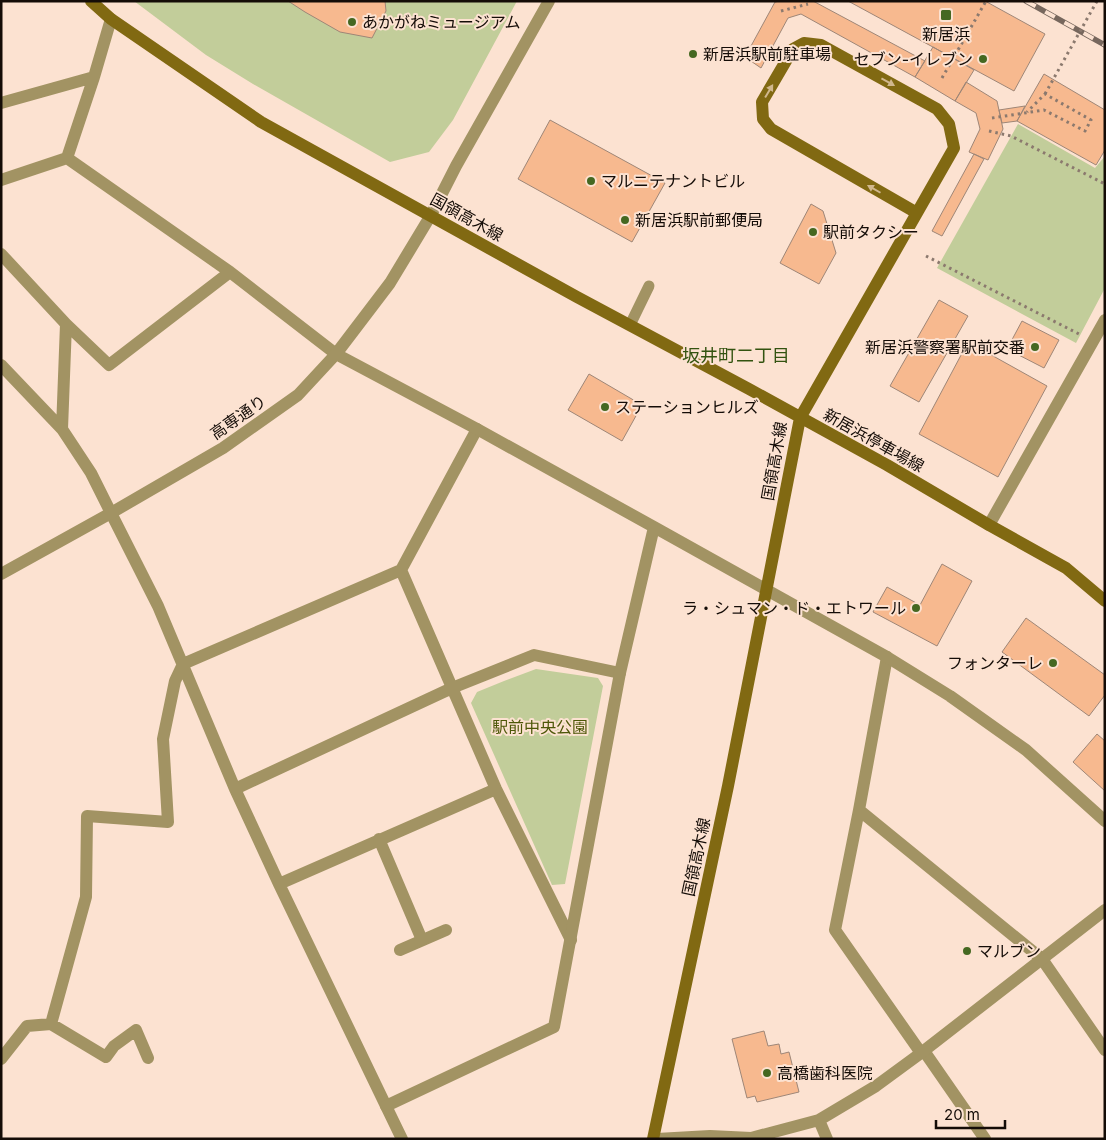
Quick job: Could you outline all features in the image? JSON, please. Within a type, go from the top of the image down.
[{"type":"main road","name":"国領高木線","points":[[91,1],[110,19],[261,122],[800,418],[728,786],[653,1139]]},
{"type":"main road","name":"新居浜停車場線","points":[[916,213],[771,129],[763,120],[762,102],[793,49],[804,43],[820,44],[937,109],[950,124],[954,148],[800,418],[887,465],[1066,568],[1105,601]]},
{"type":"street","name":"高専通り","points":[[1,574],[223,448],[298,395],[336,354],[390,283],[431,215],[456,166],[549,1]]},
{"type":"street","points":[[67,158],[94,77],[110,19]]},
{"type":"street","points":[[1,103],[94,77]]},
{"type":"street","points":[[1,180],[67,158]]},
{"type":"street","points":[[67,158],[230,272],[336,354],[654,527],[887,657],[950,696],[1026,750],[1105,821]]},
{"type":"street","points":[[1,254],[66,324],[109,365],[230,272]]},
{"type":"street","points":[[989,525],[1105,320]]},
{"type":"street","points":[[62,429],[66,324]]},
{"type":"street","points":[[1,365],[62,429],[91,473],[158,606],[279,884],[402,1139]]},
{"type":"street","points":[[51,1024],[86,897],[87,816],[168,822],[163,739],[175,681],[182,664],[401,570],[477,430]]},
{"type":"street","points":[[386,1106],[554,1027],[620,673],[654,527]]},
{"type":"street","points":[[401,570],[496,788],[571,940]]},
{"type":"street","points":[[236,788],[452,688],[534,655],[620,673]]},
{"type":"street","points":[[887,657],[835,930],[985,1139]]},
{"type":"street","points":[[279,884],[496,788]]},
{"type":"street","points":[[859,810],[1042,959],[1105,1050]]},
{"type":"street","points":[[379,840],[422,940]]},
{"type":"street","points":[[657,1139],[710,1136],[752,1138],[819,1120],[876,1086],[1105,910]]},
{"type":"street","points":[[400,950],[446,930]]},
{"type":"street","points":[[1,1059],[27,1026],[51,1024],[106,1056],[114,1046],[136,1030],[148,1058]]},
{"type":"street","points":[[819,1120],[827,1139]]},
{"type":"lane","points":[[630,326],[649,286]]},
{"type":"path","points":[[942,78],[986,1]]},
{"type":"path","points":[[1027,112],[1045,94],[1097,1]]},
{"type":"path","points":[[781,11],[808,4]]},
{"type":"path","points":[[992,118],[1044,110],[1085,131],[1091,120],[1045,94]]},
{"type":"path","points":[[988,132],[1011,136],[1105,184]]},
{"type":"path","points":[[926,256],[1093,342]]},
{"type":"green space","points":[[134,1],[517,1],[453,120],[429,152],[390,162],[206,55]]},
{"type":"green space","points":[[1018,124],[1095,168],[1105,156],[1105,288],[1076,343],[937,268]]},
{"type":"green space","name":"駅前中央公園","points":[[536,669],[598,678],[603,686],[565,884],[552,885],[471,703],[477,692]]},
{"type":"building","name":"あかがねミュージアム","points":[[288,1],[385,1],[386,11],[372,38],[340,32]]},
{"type":"building","points":[[813,1],[925,61],[915,77],[801,14],[788,18],[761,68],[745,57],[775,2]]},
{"type":"building","name":"新居浜","points":[[848,1],[985,1],[1045,34],[1014,91]]},
{"type":"building","points":[[933,47],[974,70],[955,101],[915,77]]},
{"type":"building","points":[[1044,74],[1105,110],[1105,150],[1096,165],[1017,121]]},
{"type":"building","points":[[966,82],[997,101],[1003,129],[988,160],[969,152],[980,129],[976,113],[955,101]]},
{"type":"building","points":[[1025,106],[1017,121],[1002,123],[999,110]]},
{"type":"building","name":"マルニテナントビル","points":[[550,120],[665,183],[632,242],[518,179]]},
{"type":"building","points":[[974,154],[984,159],[942,236],[932,231]]},
{"type":"building","name":"駅前タクシー","points":[[811,204],[823,211],[836,253],[819,284],[780,263]]},
{"type":"building","points":[[939,300],[968,316],[919,402],[890,386]]},
{"type":"building","points":[[1022,321],[1059,340],[1044,368],[1007,349]]},
{"type":"building","points":[[968,342],[1047,386],[998,477],[919,434]]},
{"type":"building","name":"ステーションヒルズ","points":[[589,374],[642,405],[622,441],[568,410]]},
{"type":"building","name":"ラ・シュマン・ド・エトワール","points":[[942,564],[972,581],[937,646],[873,612],[887,587],[920,605]]},
{"type":"building","name":"フォンターレ","points":[[1026,618],[1105,675],[1105,695],[1089,716],[1002,652]]},
{"type":"building","points":[[1097,734],[1105,741],[1105,791],[1073,762]]},
{"type":"building","name":"高橋歯科医院","points":[[764,1031],[768,1046],[779,1044],[781,1054],[789,1052],[799,1092],[757,1102],[755,1096],[747,1098],[732,1039]]},
{"type":"railway","points":[[1026,1],[1105,45]]},
{"type":"place","name":"新居浜","points":[[946,15]]},
{"type":"place","name":"あかがねミュージアム","points":[[352,22]]},
{"type":"place","name":"新居浜駅前駐車場","points":[[693,54]]},
{"type":"place","name":"セブン-イレブン","points":[[983,59]]},
{"type":"place","name":"マルニテナントビル","points":[[591,181]]},
{"type":"place","name":"新居浜駅前郵便局","points":[[625,220]]},
{"type":"place","name":"駅前タクシー","points":[[813,232]]},
{"type":"place","name":"新居浜警察署駅前交番","points":[[1035,347]]},
{"type":"place","name":"ステーションヒルズ","points":[[605,407]]},
{"type":"place","name":"ラ・シュマン・ド・エトワール","points":[[916,608]]},
{"type":"place","name":"フォンターレ","points":[[1053,663]]},
{"type":"place","name":"マルブン","points":[[967,951]]},
{"type":"place","name":"高橋歯科医院","points":[[767,1073]]},
{"type":"district","name":"坂井町二丁目","points":[[736,355]]}]
